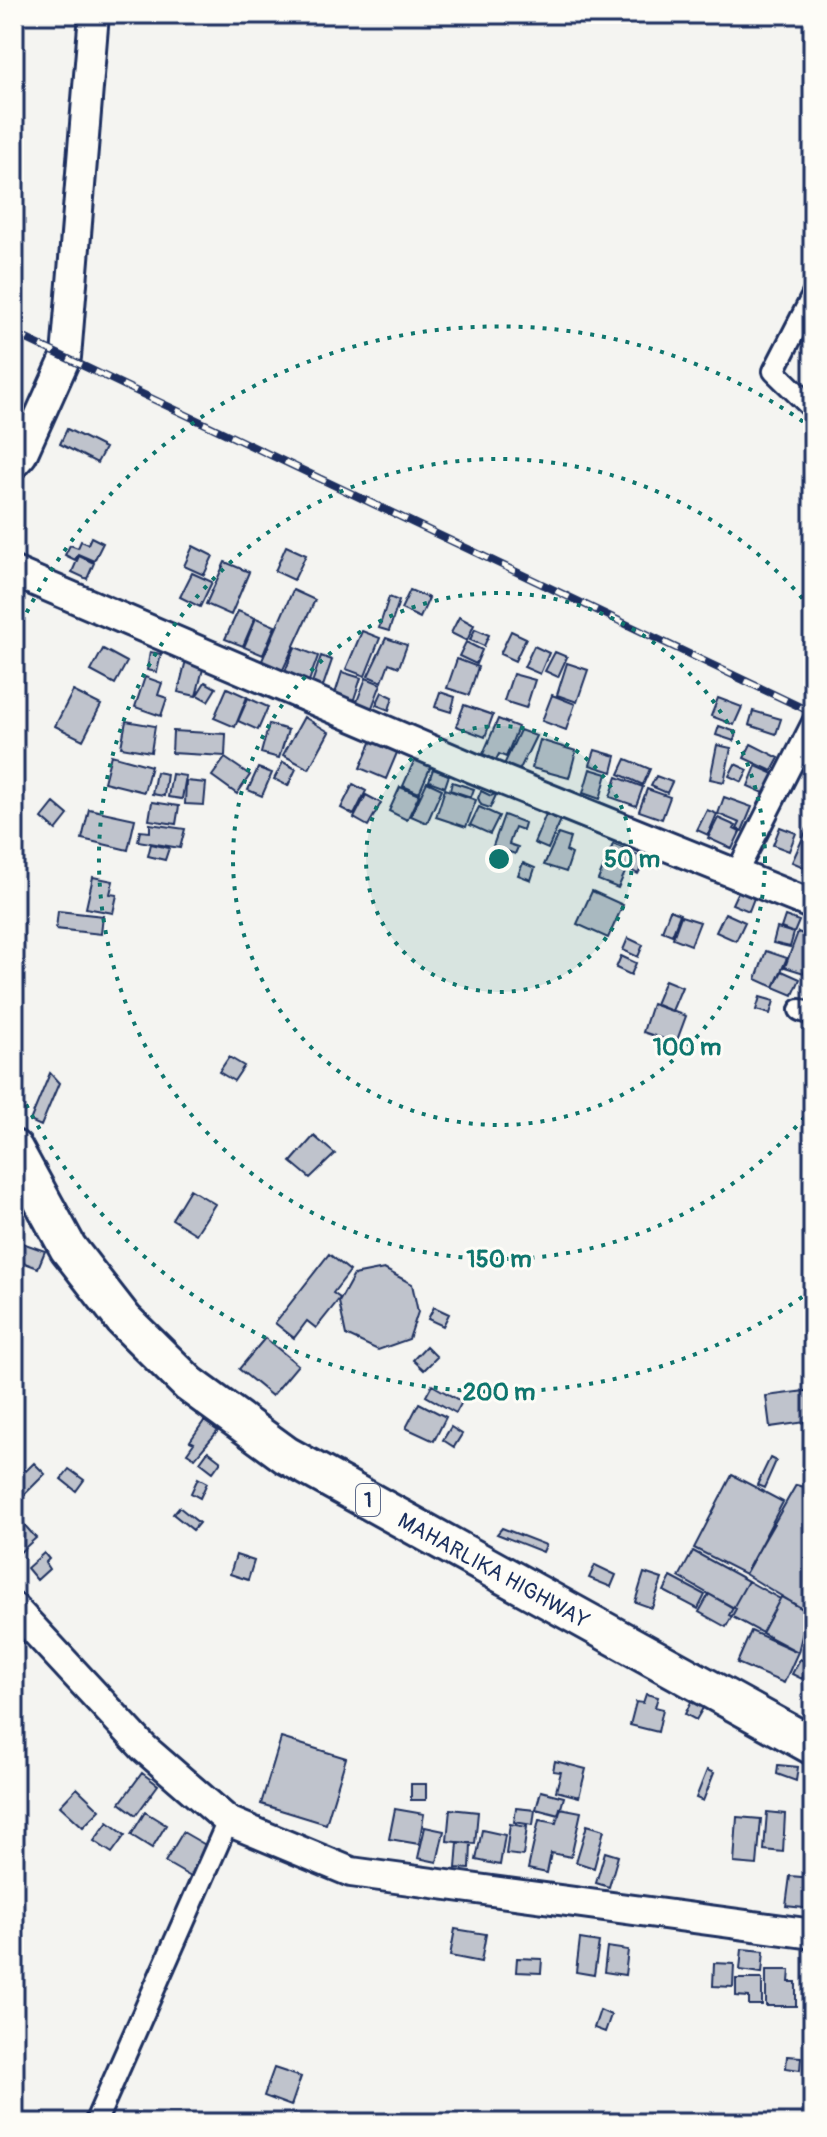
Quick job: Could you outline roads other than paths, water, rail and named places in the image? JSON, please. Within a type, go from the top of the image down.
[{"type":"highway","name":"MAHARLIKA HIGHWAY","points":[[14,1149],[68,1248],[124,1320],[189,1384],[286,1455],[813,1746]]},
{"type":"street","points":[[14,464],[22,455],[66,357],[94,14]]},
{"type":"street","points":[[813,295],[774,371],[813,409]]},
{"type":"street","points":[[14,572],[459,762],[813,905]]},
{"type":"street","points":[[736,874],[813,722]]},
{"type":"street","points":[[14,1608],[144,1748],[228,1821],[351,1872],[813,1934]]},
{"type":"street","points":[[95,2123],[228,1821]]},
{"type":"railway","points":[[14,333],[813,713]]}]
